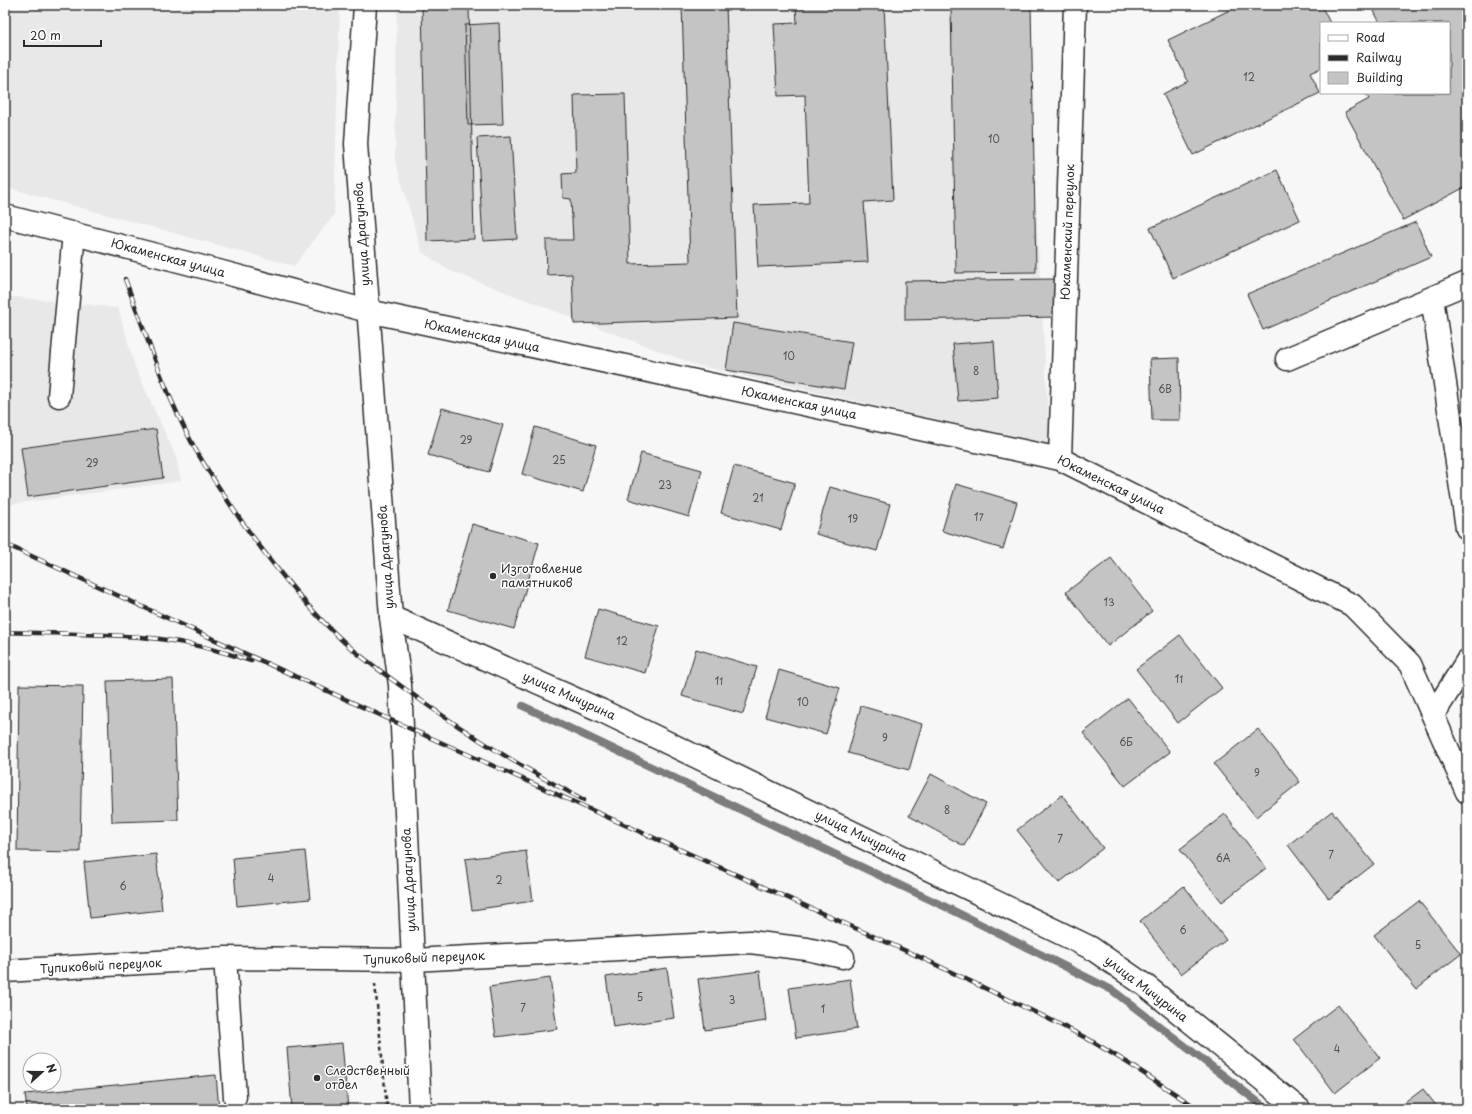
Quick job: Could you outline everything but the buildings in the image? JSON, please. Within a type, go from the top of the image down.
[{"type":"street","name":"улица Драгунова","points":[[366,5],[356,144],[391,617],[400,685],[420,1109]]},
{"type":"street","name":"Юкаменский переулок","points":[[1060,459],[1076,5]]},
{"type":"street","name":"Юкаменская улица","points":[[5,216],[368,311],[1060,459],[1352,606],[1410,664],[1467,792]]},
{"type":"street","points":[[59,396],[74,233]]},
{"type":"street","points":[[1287,358],[1467,284]]},
{"type":"street","points":[[1432,298],[1467,528]]},
{"type":"street","name":"улица Мичурина","points":[[391,617],[600,710],[1091,948],[1146,986],[1299,1109]]},
{"type":"street","points":[[1433,715],[1467,660]]},
{"type":"street","name":"Тупиковый переулок","points":[[5,971],[225,958],[413,960],[750,942],[807,948],[842,957]]},
{"type":"street","points":[[225,958],[235,1097]]},
{"type":"path","points":[[372,960],[388,1109]]},
{"type":"shaded area","points":[[5,5],[340,5],[334,215],[294,266],[5,187]]},
{"type":"shaded area","points":[[397,5],[1024,5],[1050,445],[696,365],[448,270],[422,252],[395,160]]},
{"type":"shaded area","points":[[5,296],[118,308],[135,367],[176,457],[181,481],[5,505]]},
{"type":"waterway","points":[[523,706],[952,910],[1112,990],[1267,1109]]},
{"type":"railway","points":[[125,279],[164,383],[192,443],[240,519],[264,552],[315,613],[351,648],[423,702],[490,747],[584,800]]},
{"type":"railway","points":[[5,544],[402,725],[924,959],[1088,1039],[1128,1063],[1198,1109]]},
{"type":"railway","points":[[5,632],[102,635],[160,639],[206,648],[251,661]]},
{"type":"place","name":"Изготовление памятников","points":[[493,576]]},
{"type":"place","name":"Следственный отдел","points":[[317,1078]]}]
